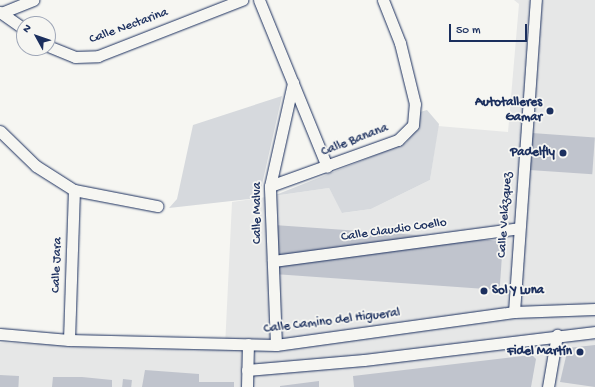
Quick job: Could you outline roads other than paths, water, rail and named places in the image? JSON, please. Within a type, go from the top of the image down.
[{"type":"street","points":[[1,12],[33,0]]},
{"type":"street","name":"Calle Nectarina","points":[[56,49],[75,57],[98,56],[242,0]]},
{"type":"street","points":[[259,0],[327,167]]},
{"type":"street","name":"Calle Banana","points":[[270,186],[327,167],[398,140],[413,124],[415,104],[400,43],[383,0]]},
{"type":"street","name":"Calle Velázquez","points":[[514,312],[536,0]]},
{"type":"street","points":[[1,12],[16,23]]},
{"type":"street","name":"Calle Malva","points":[[276,345],[270,186],[293,83]]},
{"type":"street","points":[[0,131],[36,166],[74,190],[157,206]]},
{"type":"street","name":"Calle Jara","points":[[69,340],[74,190]]},
{"type":"street","name":"Calle Claudio Coello","points":[[273,261],[519,228]]},
{"type":"street","name":"Calle Camino del Higueral","points":[[0,334],[69,340],[276,345],[514,312],[595,309]]},
{"type":"street","points":[[247,370],[364,360],[557,335],[595,332]]},
{"type":"street","points":[[548,387],[557,335]]},
{"type":"street","points":[[247,387],[248,344]]},
{"type":"place","name":"Autotalleres Gamar","points":[[550,111]]},
{"type":"place","name":"Padelfly","points":[[563,153]]},
{"type":"place","name":"Sol Y Luna","points":[[484,291]]},
{"type":"place","name":"Fidel Martín","points":[[580,352]]}]
